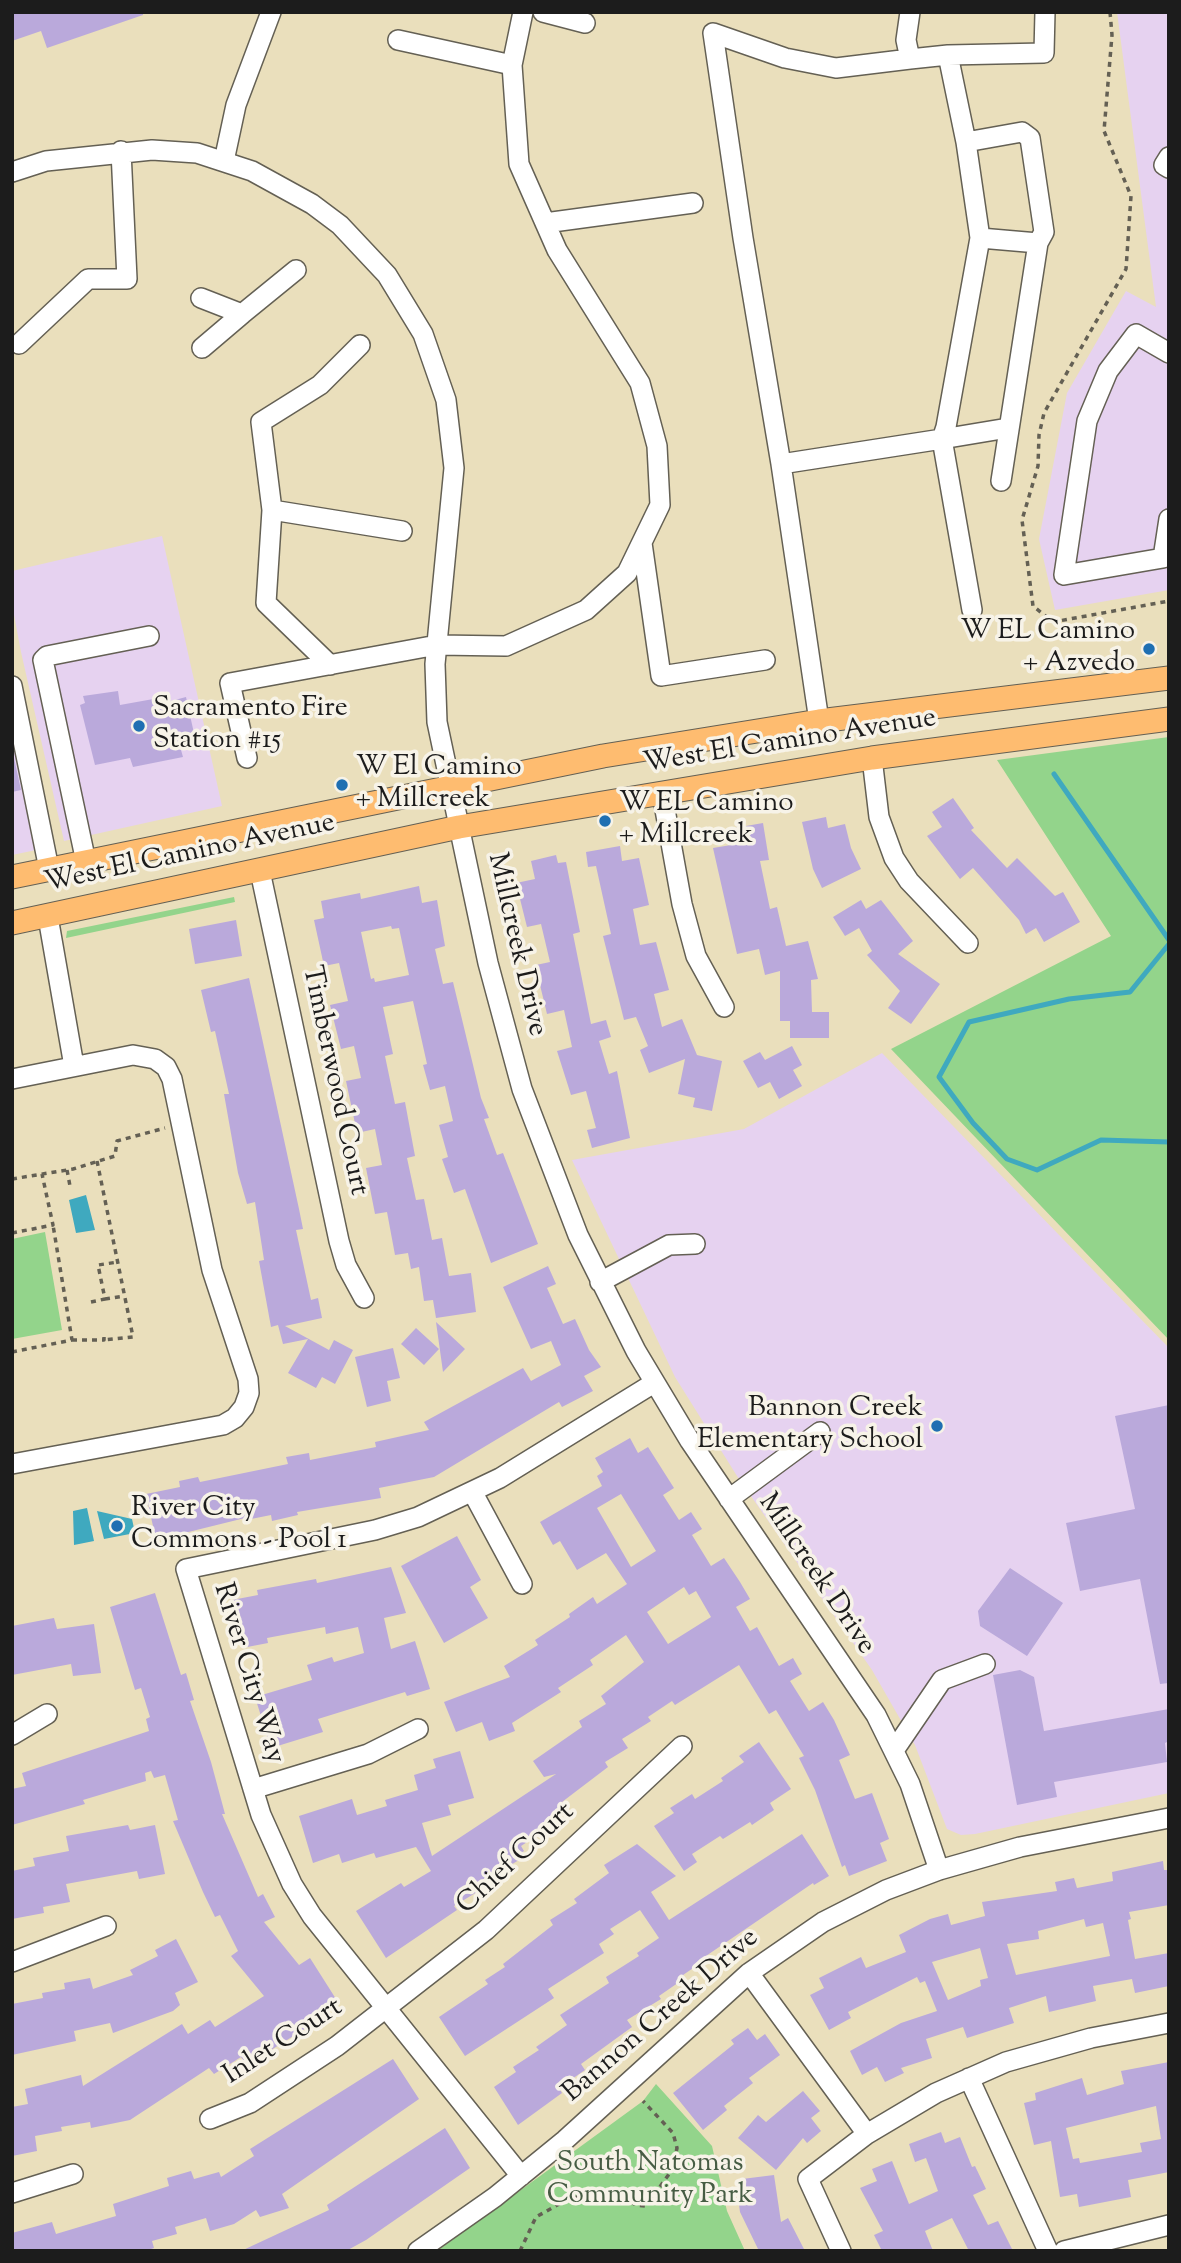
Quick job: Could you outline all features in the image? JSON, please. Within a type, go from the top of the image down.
[{"type":"main road","name":"West El Camino Avenue","points":[[12,877],[603,756],[819,721],[1169,678]]},
{"type":"main road","name":"West El Camino Avenue","points":[[12,923],[48,917],[109,900],[260,871],[459,827],[872,758],[1169,719]]},
{"type":"street","points":[[224,161],[236,105],[271,12]]},
{"type":"street","points":[[247,758],[230,683],[437,645],[506,646],[586,610],[627,573],[660,505],[657,446],[640,383],[557,250],[519,164],[512,65],[523,12]]},
{"type":"street","points":[[542,12],[585,23]]},
{"type":"street","points":[[910,12],[905,40],[910,59]]},
{"type":"street","points":[[819,721],[713,33],[785,58],[836,68],[948,55],[1044,53],[1045,12]]},
{"type":"street","points":[[398,40],[512,65]]},
{"type":"street","points":[[948,55],[966,142],[980,238],[942,439],[972,610]]},
{"type":"street","points":[[966,142],[1022,132],[1030,138],[1044,232],[1038,243],[1000,481]]},
{"type":"street","points":[[19,344],[88,279],[127,279],[121,151]]},
{"type":"street","name":"Millcreek Drive","points":[[12,173],[46,161],[121,151],[181,151],[224,161],[283,186],[340,225],[387,275],[423,334],[446,400],[454,468],[437,645],[437,722],[488,963],[522,1089],[548,1163],[600,1282],[654,1383],[729,1499],[876,1715],[895,1749],[939,1870]]},
{"type":"street","points":[[1169,157],[1164,165],[1169,168]]},
{"type":"street","points":[[545,223],[693,203]]},
{"type":"street","points":[[980,238],[1038,243]]},
{"type":"street","points":[[202,348],[296,270]]},
{"type":"street","points":[[201,298],[242,314]]},
{"type":"street","points":[[1169,353],[1136,334],[1108,371],[1087,421],[1064,575],[1163,558],[1169,519]]},
{"type":"street","points":[[330,664],[266,603],[272,510],[261,422],[320,385],[360,345]]},
{"type":"street","points":[[781,464],[1008,428]]},
{"type":"street","points":[[272,510],[402,531]]},
{"type":"street","points":[[642,543],[661,676],[765,660]]},
{"type":"street","points":[[86,862],[43,660],[47,656],[149,636]]},
{"type":"street","points":[[12,686],[49,870]]},
{"type":"street","points":[[872,758],[879,817],[894,858],[909,881],[968,943]]},
{"type":"street","points":[[662,793],[682,904],[696,956],[724,1007]]},
{"type":"street","name":"Timberwood Court","points":[[260,871],[339,1241],[346,1265],[364,1298]]},
{"type":"street","points":[[48,917],[74,1066]]},
{"type":"street","points":[[12,1079],[133,1055],[155,1059],[166,1067],[172,1079],[212,1270],[248,1379],[249,1393],[244,1407],[235,1418],[223,1426],[12,1465]]},
{"type":"street","points":[[600,1282],[669,1245],[695,1244]]},
{"type":"street","name":"River City Way","points":[[522,2176],[312,1916],[292,1884],[275,1851],[253,1789],[186,1569],[375,1530],[418,1517],[473,1493],[654,1383]]},
{"type":"street","points":[[729,1499],[820,1432]]},
{"type":"street","points":[[473,1493],[522,1584]]},
{"type":"street","points":[[895,1749],[942,1680],[985,1664]]},
{"type":"street","points":[[12,1735],[47,1714]]},
{"type":"street","points":[[253,1789],[368,1754],[418,1729]]},
{"type":"street","name":"Chief Court","points":[[386,2008],[486,1930],[682,1746]]},
{"type":"street","name":"Bannon Creek Drive","points":[[418,2251],[522,2176],[748,1973],[823,1923],[886,1890],[939,1870],[1020,1847],[1169,1818]]},
{"type":"street","points":[[12,1962],[106,1926]]},
{"type":"street","points":[[748,1973],[867,2134]]},
{"type":"street","name":"Inlet Court","points":[[210,2119],[250,2103],[337,2046],[386,2008]]},
{"type":"street","points":[[841,2251],[808,2179],[867,2134],[968,2078],[1048,2049],[1169,2023]]},
{"type":"street","points":[[968,2078],[1048,2251]]},
{"type":"street","points":[[12,2193],[73,2174]]},
{"type":"street","points":[[1064,2251],[1169,2225]]},
{"type":"path","points":[[1110,12],[1112,36],[1104,131],[1131,197],[1126,269],[1044,414],[1039,435],[1038,466],[1022,520],[1033,606],[1053,622],[1169,601]]},
{"type":"path","points":[[12,1179],[67,1170],[115,1156],[117,1141],[180,1124]]},
{"type":"path","points":[[12,1352],[72,1340],[133,1337],[97,1161]]},
{"type":"path","points":[[67,1170],[70,1186]]},
{"type":"path","points":[[42,1174],[72,1340]]},
{"type":"path","points":[[12,1233],[52,1225]]},
{"type":"path","points":[[105,1299],[98,1265],[118,1262]]},
{"type":"path","points":[[91,1302],[125,1296]]},
{"type":"path","points":[[104,1333],[104,1340]]},
{"type":"path","points":[[520,2251],[536,2217],[569,2199],[594,2193],[618,2194],[636,2205],[646,2206],[672,2170],[677,2148],[673,2133],[643,2101]]},
{"type":"shaded area","points":[[1117,12],[1169,12],[1169,590],[1055,610],[1039,539],[1067,393],[1126,291],[1156,307]]},
{"type":"shaded area","points":[[162,536],[222,806],[64,841],[21,652],[12,604],[12,571]]},
{"type":"shaded area","points":[[12,716],[41,849],[12,855]]},
{"type":"shaded area","name":"Bannon Creek Elementary School","points":[[882,1053],[1169,1348],[1169,1793],[975,1834],[961,1835],[947,1829],[915,1745],[872,1670],[737,1476],[675,1377],[572,1160],[744,1129]]},
{"type":"green space","points":[[1169,737],[1169,1340],[891,1049],[1111,936],[997,760]]},
{"type":"green space","points":[[234,897],[235,902],[66,938],[67,931]]},
{"type":"green space","points":[[45,1232],[62,1330],[12,1339],[12,1239]]},
{"type":"green space","name":"South Natomas Community Park","points":[[656,2084],[712,2146],[727,2211],[745,2251],[437,2251],[643,2101]]},
{"type":"water","points":[[86,1195],[95,1230],[76,1233],[69,1200]]},
{"type":"water","points":[[87,1508],[94,1541],[74,1545],[73,1511]]},
{"type":"water","name":"River City Commons - Pool 1","points":[[97,1511],[132,1519],[135,1533],[104,1539]]},
{"type":"building","points":[[12,12],[143,12],[143,15],[47,48],[41,31],[12,41]]},
{"type":"building","name":"Sacramento Fire Station #15","points":[[118,691],[120,705],[170,696],[171,701],[186,697],[197,747],[181,750],[183,757],[133,767],[130,758],[95,765],[80,705],[85,703],[83,696]]},
{"type":"building","points":[[12,749],[21,790],[12,792]]},
{"type":"building","points":[[953,798],[974,828],[971,830],[1007,868],[1017,858],[1055,896],[1063,892],[1080,922],[1044,942],[1036,928],[1026,934],[1019,920],[973,868],[960,879],[927,836],[942,827],[932,812]]},
{"type":"building","points":[[826,817],[828,828],[845,824],[851,848],[861,869],[822,888],[813,869],[802,822]]},
{"type":"building","points":[[763,823],[769,860],[760,861],[770,909],[777,907],[786,946],[808,941],[818,979],[811,980],[812,1012],[829,1012],[829,1038],[790,1038],[790,1021],[780,1021],[780,971],[765,975],[759,949],[737,954],[713,848],[731,845],[729,829]]},
{"type":"building","points":[[620,846],[622,861],[639,858],[649,905],[633,909],[640,945],[656,942],[669,990],[654,994],[662,1027],[682,1019],[697,1055],[722,1061],[712,1111],[693,1107],[695,1098],[678,1094],[685,1059],[649,1073],[640,1050],[648,1046],[636,1017],[624,1020],[603,936],[611,934],[596,866],[588,867],[586,852]]},
{"type":"building","points":[[556,855],[558,863],[566,862],[580,932],[573,934],[591,1024],[606,1020],[611,1037],[599,1041],[609,1074],[617,1071],[630,1138],[592,1148],[587,1130],[596,1128],[586,1091],[571,1095],[557,1051],[572,1047],[564,1010],[547,1014],[540,985],[536,965],[550,962],[541,924],[527,927],[516,883],[535,879],[531,861]]},
{"type":"building","points":[[419,886],[422,903],[437,900],[445,946],[435,949],[443,984],[453,982],[481,1098],[489,1118],[484,1119],[497,1155],[503,1153],[538,1244],[491,1263],[465,1189],[454,1193],[442,1159],[448,1157],[439,1125],[453,1121],[445,1086],[430,1090],[423,1065],[427,1064],[413,1001],[383,1007],[393,1054],[385,1056],[395,1104],[405,1102],[415,1156],[407,1158],[416,1200],[424,1199],[432,1240],[442,1238],[449,1276],[471,1273],[476,1312],[436,1318],[433,1300],[424,1301],[419,1267],[411,1269],[408,1253],[395,1255],[387,1212],[375,1214],[366,1168],[382,1165],[375,1129],[357,1133],[346,1081],[361,1078],[354,1046],[341,1049],[330,1005],[348,1001],[339,963],[324,966],[314,920],[324,918],[321,901],[360,893],[361,899]],"holes":[[[391,926],[392,929],[399,928],[409,975],[375,982],[374,978],[371,979],[361,932]]]},
{"type":"building","points":[[861,900],[866,909],[881,900],[913,941],[898,954],[940,984],[911,1024],[888,1008],[900,991],[867,955],[872,951],[859,928],[845,936],[833,917]]},
{"type":"building","points":[[236,920],[242,956],[195,964],[189,929]]},
{"type":"building","points":[[249,978],[303,1229],[296,1230],[311,1300],[318,1298],[322,1318],[285,1326],[329,1350],[334,1340],[353,1350],[335,1384],[322,1377],[316,1388],[288,1373],[308,1339],[283,1344],[278,1325],[271,1327],[259,1261],[264,1260],[255,1202],[247,1204],[238,1173],[224,1094],[229,1094],[215,1031],[211,1032],[201,990]]},
{"type":"building","points":[[792,1046],[802,1065],[793,1070],[802,1086],[779,1099],[770,1082],[758,1088],[743,1061],[760,1052],[765,1060]]},
{"type":"building","points":[[548,1266],[556,1284],[547,1288],[563,1324],[575,1319],[589,1350],[601,1367],[584,1376],[593,1391],[562,1407],[559,1402],[434,1477],[379,1488],[381,1498],[297,1512],[298,1515],[272,1521],[271,1515],[246,1520],[245,1518],[156,1540],[146,1494],[180,1487],[179,1481],[198,1477],[200,1482],[288,1464],[286,1457],[309,1453],[310,1460],[376,1447],[375,1442],[429,1430],[424,1422],[523,1368],[531,1381],[561,1365],[551,1341],[531,1349],[503,1287]]},
{"type":"building","points":[[436,1322],[465,1349],[443,1372]]},
{"type":"building","points":[[416,1328],[439,1349],[424,1365],[401,1344]]},
{"type":"building","points":[[393,1348],[400,1378],[387,1381],[391,1401],[367,1407],[355,1357]]},
{"type":"building","points":[[1169,1405],[1169,1683],[1160,1684],[1140,1579],[1080,1591],[1066,1523],[1135,1509],[1115,1416]]},
{"type":"building","points":[[630,1438],[638,1453],[648,1447],[674,1488],[663,1495],[679,1520],[691,1512],[702,1529],[692,1535],[711,1566],[724,1558],[750,1599],[736,1607],[750,1631],[757,1627],[779,1666],[793,1658],[802,1674],[790,1681],[809,1711],[823,1702],[834,1720],[850,1755],[839,1760],[855,1799],[872,1793],[889,1839],[880,1843],[887,1861],[849,1876],[845,1865],[842,1867],[815,1790],[799,1758],[804,1756],[776,1710],[769,1714],[739,1665],[675,1705],[672,1701],[648,1717],[651,1721],[622,1739],[628,1748],[605,1762],[608,1767],[562,1802],[566,1809],[541,1826],[544,1831],[521,1846],[524,1851],[516,1856],[519,1860],[474,1887],[477,1892],[454,1906],[457,1910],[386,1958],[356,1911],[401,1883],[404,1887],[431,1871],[416,1847],[376,1858],[374,1853],[342,1863],[339,1854],[313,1863],[299,1816],[352,1799],[357,1815],[387,1806],[385,1800],[418,1790],[414,1775],[436,1768],[433,1759],[460,1751],[474,1798],[448,1805],[451,1815],[422,1823],[432,1856],[556,1774],[544,1777],[533,1761],[582,1727],[579,1721],[606,1704],[601,1696],[644,1662],[626,1635],[590,1660],[593,1665],[558,1688],[561,1692],[512,1723],[515,1731],[489,1741],[482,1722],[456,1732],[444,1702],[510,1677],[504,1666],[538,1645],[535,1640],[570,1617],[569,1614],[593,1597],[597,1604],[627,1584],[606,1553],[577,1570],[560,1541],[553,1545],[540,1522],[602,1486],[597,1476],[603,1472],[595,1458]],"holes":[[[621,1494],[656,1551],[631,1567],[597,1508]],[[684,1587],[689,1595],[696,1591],[711,1617],[668,1644],[647,1612]]]},
{"type":"building","points":[[457,1536],[481,1580],[470,1587],[488,1618],[444,1643],[401,1566]]},
{"type":"building","points":[[391,1567],[406,1613],[384,1618],[391,1649],[415,1641],[430,1689],[407,1696],[405,1692],[318,1719],[323,1732],[271,1748],[255,1697],[312,1680],[307,1665],[332,1657],[334,1662],[364,1653],[358,1627],[326,1634],[325,1627],[267,1638],[268,1643],[242,1648],[232,1600],[258,1595],[257,1590],[316,1579],[317,1583]]},
{"type":"building","points":[[1010,1568],[1063,1603],[1027,1656],[980,1626],[978,1611]]},
{"type":"building","points":[[155,1593],[181,1675],[186,1673],[194,1700],[190,1701],[211,1762],[225,1814],[222,1814],[258,1897],[263,1894],[275,1917],[264,1922],[299,1965],[310,1958],[336,1999],[314,2013],[319,2020],[247,2065],[241,2057],[214,2074],[209,2068],[130,2120],[91,2128],[90,2122],[61,2127],[62,2131],[35,2136],[37,2151],[12,2156],[12,2107],[28,2104],[25,2089],[81,2075],[83,2086],[182,2024],[188,2034],[210,2020],[215,2027],[264,1996],[231,1956],[238,1951],[220,1915],[215,1917],[173,1821],[178,1820],[165,1775],[154,1778],[151,1771],[145,1773],[146,1781],[83,1800],[85,1804],[12,1825],[12,1789],[26,1786],[22,1773],[149,1731],[146,1719],[150,1717],[141,1688],[135,1690],[110,1607]]},
{"type":"building","points":[[54,1618],[57,1629],[94,1624],[101,1673],[73,1676],[71,1664],[12,1675],[12,1626]]},
{"type":"building","points":[[1020,1670],[1034,1677],[1044,1731],[1169,1709],[1169,1741],[1165,1743],[1167,1762],[1054,1782],[1057,1797],[1017,1805],[993,1675]]},
{"type":"building","points":[[759,1742],[791,1789],[770,1803],[774,1810],[752,1825],[750,1822],[723,1839],[720,1836],[692,1854],[697,1862],[684,1871],[654,1826],[674,1813],[670,1808],[692,1794],[695,1799],[723,1781],[721,1778],[744,1762],[739,1756]]},
{"type":"building","points":[[128,1825],[130,1830],[155,1825],[165,1874],[139,1879],[137,1871],[66,1884],[70,1902],[43,1907],[44,1913],[12,1919],[12,1871],[35,1866],[33,1858],[69,1851],[66,1836]]},
{"type":"building","points":[[802,1834],[829,1876],[814,1885],[813,1883],[703,1958],[705,1960],[683,1975],[685,1978],[659,1996],[661,1999],[627,2020],[632,2027],[581,2064],[585,2070],[559,2088],[562,2093],[518,2125],[494,2087],[516,2072],[513,2067],[539,2050],[536,2047],[567,2025],[560,2015],[609,1983],[606,1977],[639,1956],[637,1953],[659,1938],[640,1910],[610,1929],[614,1934],[599,1944],[604,1953],[548,1989],[554,1998],[465,2056],[439,2017],[488,1984],[485,1980],[505,1967],[503,1964],[553,1925],[550,1920],[577,1903],[574,1899],[609,1873],[604,1865],[637,1844],[676,1876],[651,1892],[669,1920]]},
{"type":"building","points":[[1163,1861],[1164,1870],[1169,1870],[1169,1905],[1129,1912],[1131,1919],[1128,1920],[1135,1959],[1169,1953],[1169,1986],[1135,1993],[1132,1979],[1093,1986],[1096,2001],[1049,2012],[1046,1996],[1009,2008],[1014,2023],[967,2038],[963,2027],[926,2039],[932,2058],[901,2068],[904,2073],[885,2082],[877,2067],[862,2075],[850,2051],[901,2023],[937,2011],[925,1981],[920,1983],[917,1977],[848,2012],[851,2018],[829,2030],[810,1995],[824,1988],[819,1978],[861,1957],[866,1968],[906,1952],[899,1935],[930,1919],[948,1914],[951,1925],[985,1916],[982,1902],[1057,1891],[1055,1882],[1074,1878],[1077,1888],[1113,1881],[1112,1872]],"holes":[[[1084,1919],[1086,1927],[1103,1923],[1110,1956],[1016,1975],[1007,1944],[1039,1939],[1038,1931]],[[980,1948],[988,1978],[980,1980],[981,1986],[948,2000],[932,1962]]]},
{"type":"building","points":[[176,1939],[198,1982],[175,1993],[180,2005],[173,2011],[113,2033],[110,2023],[74,2031],[76,2041],[12,2055],[12,2004],[43,1998],[42,1993],[65,1989],[64,1983],[90,1978],[93,1989],[133,1975],[130,1970],[158,1956],[155,1950]]},
{"type":"building","points":[[748,2028],[757,2040],[765,2034],[780,2055],[749,2078],[753,2083],[724,2106],[727,2110],[703,2130],[673,2093],[734,2044],[731,2040]]},
{"type":"building","points":[[393,2059],[419,2099],[282,2194],[289,2208],[260,2217],[256,2210],[234,2224],[210,2231],[206,2218],[175,2227],[177,2234],[152,2241],[154,2248],[145,2251],[12,2251],[12,2233],[52,2222],[56,2234],[116,2216],[113,2204],[169,2186],[167,2178],[191,2171],[194,2179],[219,2172],[221,2177],[254,2156],[250,2149]]},
{"type":"building","points":[[1169,2062],[1169,2172],[1128,2180],[1131,2197],[1079,2207],[1077,2194],[1060,2197],[1051,2141],[1034,2145],[1024,2103],[1036,2100],[1035,2093],[1082,2078],[1087,2095],[1124,2084],[1121,2071]],"holes":[[[1156,2106],[1161,2139],[1140,2143],[1142,2152],[1080,2163],[1079,2158],[1073,2159],[1066,2128]]]},
{"type":"building","points":[[803,2091],[820,2111],[811,2118],[821,2131],[807,2143],[803,2138],[776,2170],[738,2138],[758,2115],[766,2122]]},
{"type":"building","points":[[445,2128],[470,2168],[366,2240],[346,2251],[241,2251],[329,2210],[327,2205]]},
{"type":"building","points":[[941,2132],[945,2143],[960,2137],[972,2167],[975,2166],[986,2189],[973,2195],[988,2225],[998,2221],[1013,2251],[969,2251],[952,2218],[925,2231],[933,2251],[882,2251],[874,2235],[883,2231],[860,2188],[877,2181],[872,2169],[892,2161],[909,2204],[938,2191],[926,2158],[915,2162],[909,2144]]},
{"type":"building","points":[[774,2175],[781,2222],[788,2218],[805,2251],[759,2251],[740,2212],[737,2190],[743,2189],[742,2179]]},
{"type":"waterway","points":[[1054,774],[1169,940]]},
{"type":"waterway","points":[[1169,944],[1130,992],[1069,999],[969,1022],[939,1077],[973,1123],[1007,1159],[1037,1170],[1101,1140],[1169,1142]]},
{"type":"place","name":"W EL Camino + Azvedo","points":[[1149,649]]},
{"type":"place","name":"Sacramento Fire Station #15","points":[[139,726]]},
{"type":"place","name":"W El Camino + Millcreek","points":[[342,785]]},
{"type":"place","name":"W EL Camino + Millcreek","points":[[605,821]]},
{"type":"place","name":"Bannon Creek Elementary School","points":[[937,1426]]},
{"type":"place","name":"River City Commons - Pool 1","points":[[117,1526]]}]
